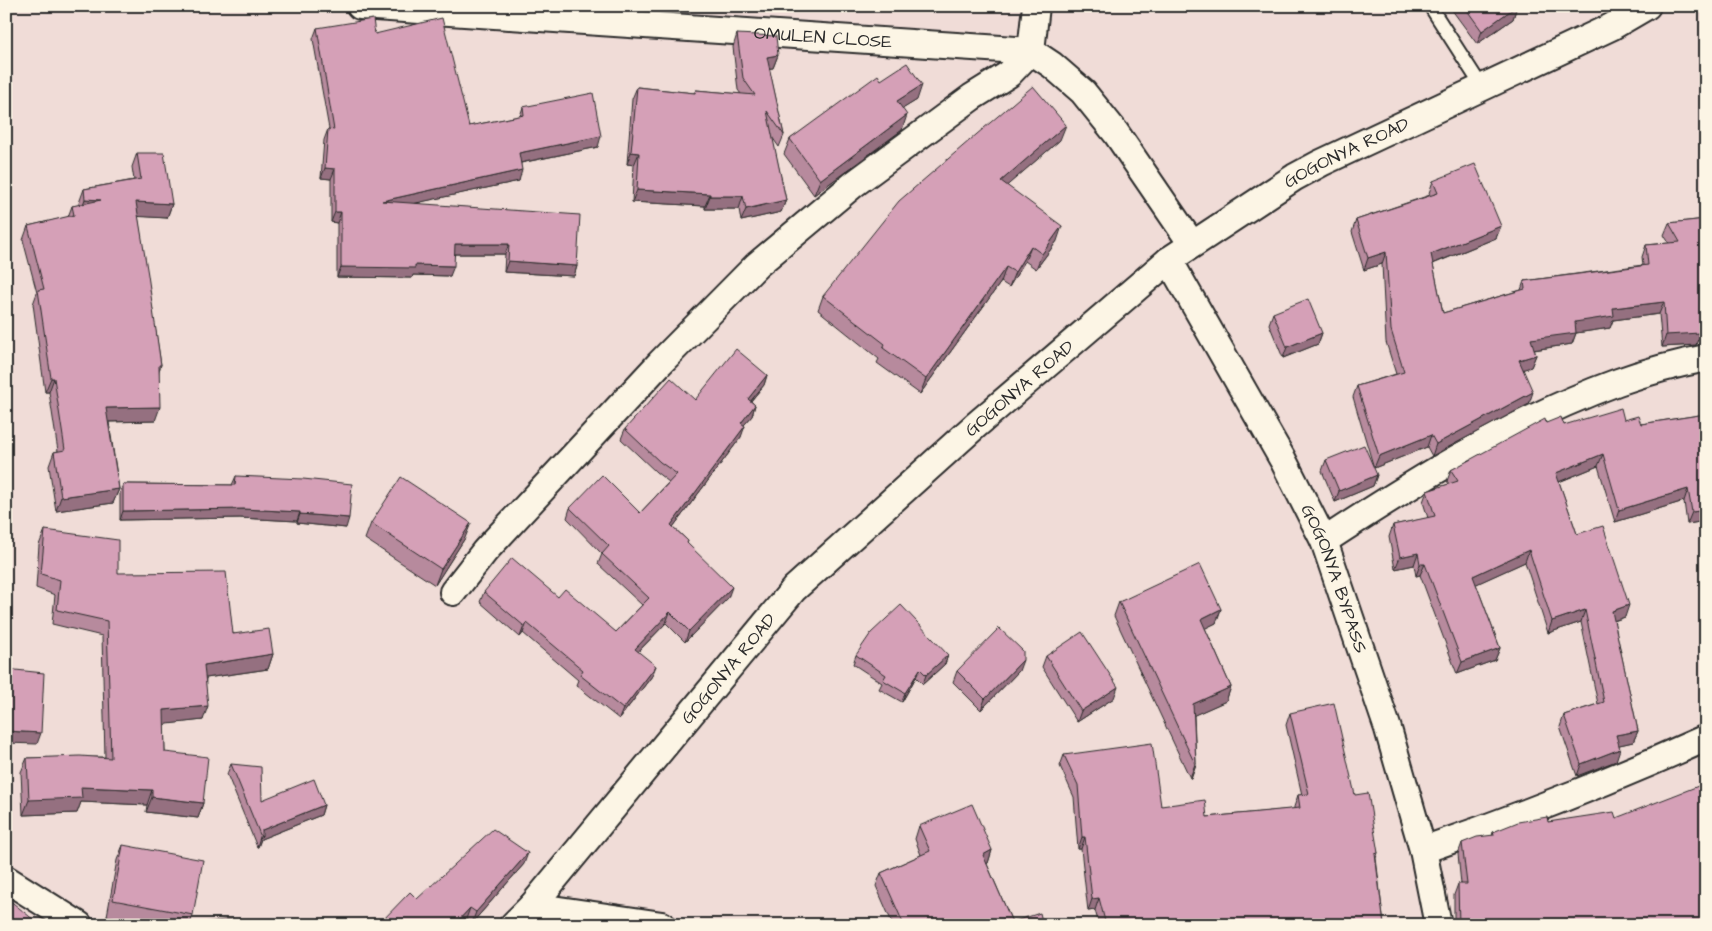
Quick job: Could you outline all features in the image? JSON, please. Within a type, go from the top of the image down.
[{"type":"street","name":"OMULEN CLOSE","points":[[360,6],[1031,51],[1052,65],[1083,92],[1116,133],[1192,244]]},
{"type":"street","points":[[453,592],[485,551],[660,363],[757,265],[854,184],[972,98],[1009,74],[1031,51],[1036,6]]},
{"type":"street","name":"GOGONYA ROAD","points":[[513,925],[532,906],[794,588],[975,426],[1169,260],[1295,177],[1321,163],[1611,27],[1648,6]]},
{"type":"street","name":"GOGONYA BYPASS","points":[[1169,260],[1283,460],[1324,541],[1388,729],[1423,850],[1438,925]]},
{"type":"street","points":[[1324,541],[1408,485],[1472,449],[1567,403],[1618,382],[1706,358]]},
{"type":"street","points":[[1423,850],[1524,815],[1706,738]]},
{"type":"street","points":[[6,879],[79,925]]},
{"type":"street","points":[[532,906],[662,925]]},
{"type":"lane","points":[[1430,6],[1482,87]]},
{"type":"building","points":[[1464,6],[1517,6],[1482,31]]},
{"type":"building","points":[[442,18],[469,126],[524,115],[523,107],[593,93],[601,136],[519,153],[522,170],[382,201],[580,215],[577,266],[508,261],[509,244],[455,244],[454,266],[415,265],[415,268],[341,267],[341,212],[335,212],[335,169],[325,168],[328,129],[334,130],[317,28],[373,19],[375,34]]},
{"type":"building","points":[[737,34],[776,36],[778,55],[767,57],[784,135],[767,111],[786,200],[746,209],[743,196],[710,196],[710,194],[637,190],[639,153],[631,152],[637,87],[695,93],[696,90],[755,95],[743,78]]},
{"type":"building","points":[[907,63],[922,85],[897,101],[907,115],[820,180],[790,139],[878,75],[881,80]]},
{"type":"building","points":[[1033,86],[1066,125],[1001,181],[1062,226],[1042,254],[1031,246],[1015,272],[1006,267],[926,379],[883,348],[885,344],[823,296],[899,201]]},
{"type":"building","points":[[137,153],[164,153],[172,204],[136,202],[161,365],[159,365],[160,407],[106,408],[119,489],[61,497],[54,452],[65,450],[54,378],[51,378],[38,290],[44,289],[28,226],[74,215],[72,206],[101,200],[85,199],[84,189],[141,179]]},
{"type":"building","points":[[1475,164],[1501,226],[1431,254],[1443,313],[1525,289],[1524,281],[1648,265],[1646,245],[1680,242],[1669,223],[1706,219],[1706,327],[1700,327],[1700,333],[1666,335],[1664,302],[1613,308],[1614,316],[1575,322],[1576,333],[1531,339],[1536,355],[1519,360],[1533,392],[1436,444],[1431,435],[1379,456],[1357,386],[1404,372],[1391,330],[1386,252],[1368,258],[1356,220],[1438,193],[1433,181]]},
{"type":"building","points":[[1308,299],[1322,333],[1287,347],[1273,313]]},
{"type":"building","points":[[736,349],[767,375],[748,399],[755,405],[741,423],[745,426],[671,525],[732,587],[689,631],[670,612],[635,649],[656,666],[623,709],[580,675],[583,670],[527,623],[524,626],[484,592],[512,558],[558,597],[565,589],[616,632],[649,598],[602,554],[609,546],[570,508],[602,475],[640,513],[677,474],[660,462],[625,429],[671,378],[695,400]]},
{"type":"building","points":[[1621,408],[1624,420],[1638,416],[1641,424],[1706,414],[1706,510],[1692,512],[1688,489],[1619,510],[1603,454],[1556,473],[1577,534],[1603,526],[1629,605],[1612,611],[1638,731],[1616,735],[1620,749],[1581,764],[1564,715],[1604,702],[1585,610],[1552,621],[1529,550],[1473,576],[1500,648],[1462,662],[1425,564],[1420,564],[1418,553],[1400,557],[1393,525],[1435,516],[1427,491],[1458,481],[1451,470],[1545,419],[1546,423],[1561,417],[1564,425]]},
{"type":"building","points":[[1364,445],[1377,475],[1339,491],[1326,460]]},
{"type":"building","points":[[236,476],[303,479],[352,484],[349,518],[300,514],[300,512],[243,509],[123,511],[123,484],[235,485]]},
{"type":"building","points":[[401,477],[471,523],[441,569],[371,523]]},
{"type":"building","points":[[45,530],[118,540],[118,573],[226,572],[233,634],[269,629],[273,654],[204,665],[208,706],[164,710],[165,752],[208,757],[203,803],[152,797],[152,790],[81,787],[82,798],[29,800],[27,758],[80,756],[111,758],[107,621],[57,610],[60,580],[41,574]]},
{"type":"building","points":[[1200,564],[1221,609],[1201,619],[1231,687],[1193,704],[1195,764],[1119,602]]},
{"type":"building","points":[[901,605],[948,655],[926,675],[920,669],[905,693],[883,680],[886,675],[856,655],[871,633]]},
{"type":"building","points":[[999,628],[1023,651],[1023,660],[985,699],[957,671]]},
{"type":"building","points":[[1082,632],[1118,687],[1081,711],[1046,656]]},
{"type":"building","points":[[6,669],[44,673],[41,733],[6,731]]},
{"type":"building","points":[[1334,703],[1355,795],[1368,793],[1378,853],[1375,854],[1384,925],[1106,925],[1099,898],[1092,899],[1085,837],[1082,837],[1078,785],[1064,755],[1152,743],[1161,806],[1205,800],[1207,817],[1300,808],[1298,795],[1309,794],[1290,713]]},
{"type":"building","points":[[231,764],[261,767],[262,800],[314,779],[324,805],[262,830],[261,837]]},
{"type":"building","points":[[1706,783],[1706,925],[1459,925],[1458,884],[1467,884],[1462,843],[1477,837],[1494,835],[1493,832],[1518,822],[1547,817],[1548,822],[1614,812],[1616,818]]},
{"type":"building","points":[[972,804],[992,850],[983,855],[1012,922],[1040,913],[1043,925],[904,925],[881,873],[930,851],[919,826]]},
{"type":"building","points":[[493,829],[528,853],[476,912],[470,908],[454,925],[378,925],[410,892],[417,899]]},
{"type":"building","points":[[123,845],[203,860],[193,915],[113,900]]},
{"type":"building","points":[[6,890],[12,894],[8,899],[40,925],[6,925]]},
{"type":"building","points":[[231,919],[232,925],[188,925]]}]
